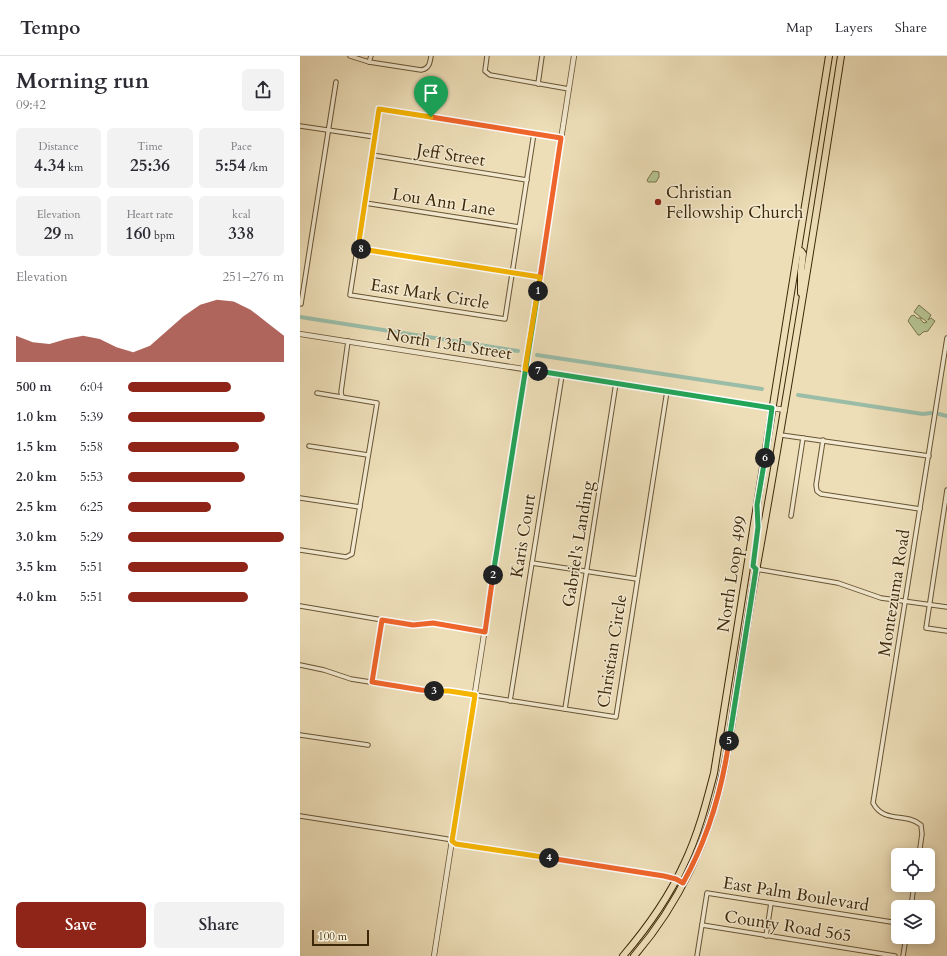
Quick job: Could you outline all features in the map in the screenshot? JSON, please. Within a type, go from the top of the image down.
[{"type":"main road","name":"North Loop 499","points":[[623,956],[648,925],[684,865],[706,807],[714,773],[829,56]]},
{"type":"main road","name":"North Loop 499","points":[[634,956],[654,930],[692,868],[714,810],[723,775],[756,569],[781,434],[841,56]]},
{"type":"main road","points":[[798,251],[803,254],[800,279],[803,299]]},
{"type":"main road","points":[[756,569],[753,566],[758,527],[757,505]]},
{"type":"street","points":[[350,56],[369,62],[421,70],[427,68],[430,63],[431,56]]},
{"type":"street","points":[[369,62],[371,56]]},
{"type":"street","points":[[487,56],[485,71],[490,75],[569,89]]},
{"type":"street","points":[[538,84],[542,56]]},
{"type":"street","points":[[434,956],[574,56]]},
{"type":"street","points":[[301,304],[336,82]]},
{"type":"street","points":[[540,277],[358,248],[372,155],[379,109],[561,138]]},
{"type":"street","points":[[300,126],[375,137]]},
{"type":"street","points":[[512,273],[534,133]]},
{"type":"street","name":"Jeff Street","points":[[372,155],[527,180]]},
{"type":"street","name":"Lou Ann Lane","points":[[365,202],[519,226]]},
{"type":"street","name":"East Mark Circle","points":[[358,248],[350,295],[505,319],[512,273]]},
{"type":"street","name":"North 13th Street","points":[[300,334],[784,410]]},
{"type":"street","name":"Montezuma Road","points":[[920,848],[922,834],[921,825],[917,821],[887,816],[877,810],[873,803],[947,338]]},
{"type":"street","points":[[342,397],[341,392],[348,341]]},
{"type":"street","name":"Karis Court","points":[[510,700],[562,375]]},
{"type":"street","name":"Gabriel's Landing","points":[[565,709],[616,383]]},
{"type":"street","name":"Christian Circle","points":[[300,665],[324,670],[351,679],[421,690],[449,691],[616,717],[667,391]]},
{"type":"street","points":[[300,550],[346,557],[351,556],[354,549],[376,403],[317,393]]},
{"type":"street","points":[[781,434],[929,456]]},
{"type":"street","points":[[791,516],[804,438]]},
{"type":"street","points":[[823,440],[816,485],[817,491],[821,494],[920,509]]},
{"type":"street","points":[[309,446],[368,455]]},
{"type":"street","points":[[947,490],[945,518],[926,628],[947,632]]},
{"type":"street","points":[[300,498],[360,507]]},
{"type":"street","points":[[532,562],[637,580]]},
{"type":"street","points":[[756,569],[838,583],[871,595],[906,602],[947,607]]},
{"type":"street","points":[[300,606],[413,625],[433,623],[485,632]]},
{"type":"street","points":[[372,682],[382,620]]},
{"type":"street","points":[[300,735],[368,745]]},
{"type":"street","points":[[300,816],[447,839],[456,844],[645,873],[676,879],[683,883]]},
{"type":"street","name":"East Palm Boulevard","points":[[697,956],[707,892],[891,922]]},
{"type":"street","points":[[766,936],[771,903]]},
{"type":"street","name":"County Road 565","points":[[702,925],[870,954],[895,956]]},
{"type":"street","points":[[903,956],[905,944]]},
{"type":"green space","points":[[653,171],[659,172],[659,177],[656,182],[648,182],[647,180]]},
{"type":"green space","points":[[919,305],[931,315],[928,320],[931,318],[935,321],[928,331],[918,335],[908,321],[911,316],[914,315],[917,318],[921,318],[924,323],[927,322],[914,312]]},
{"type":"waterway","points":[[300,317],[518,351]]},
{"type":"waterway","points":[[537,355],[762,389]]},
{"type":"waterway","points":[[798,395],[923,414],[931,413]]},
{"type":"waterway","points":[[939,414],[947,416]]},
{"type":"place","name":"Christian Fellowship Church","points":[[658,202]]},
{"type":"route","points":[[431,117],[379,109],[358,248],[540,277],[525,369],[772,408],[757,505],[758,527],[753,566],[756,569],[728,749],[714,810],[692,868],[683,883],[676,879],[664,876],[456,844],[452,841],[475,695],[449,691],[421,690],[372,682],[382,620],[413,625],[433,623],[485,632],[524,374],[525,369],[526,364],[540,277],[561,138],[431,117]]}]
